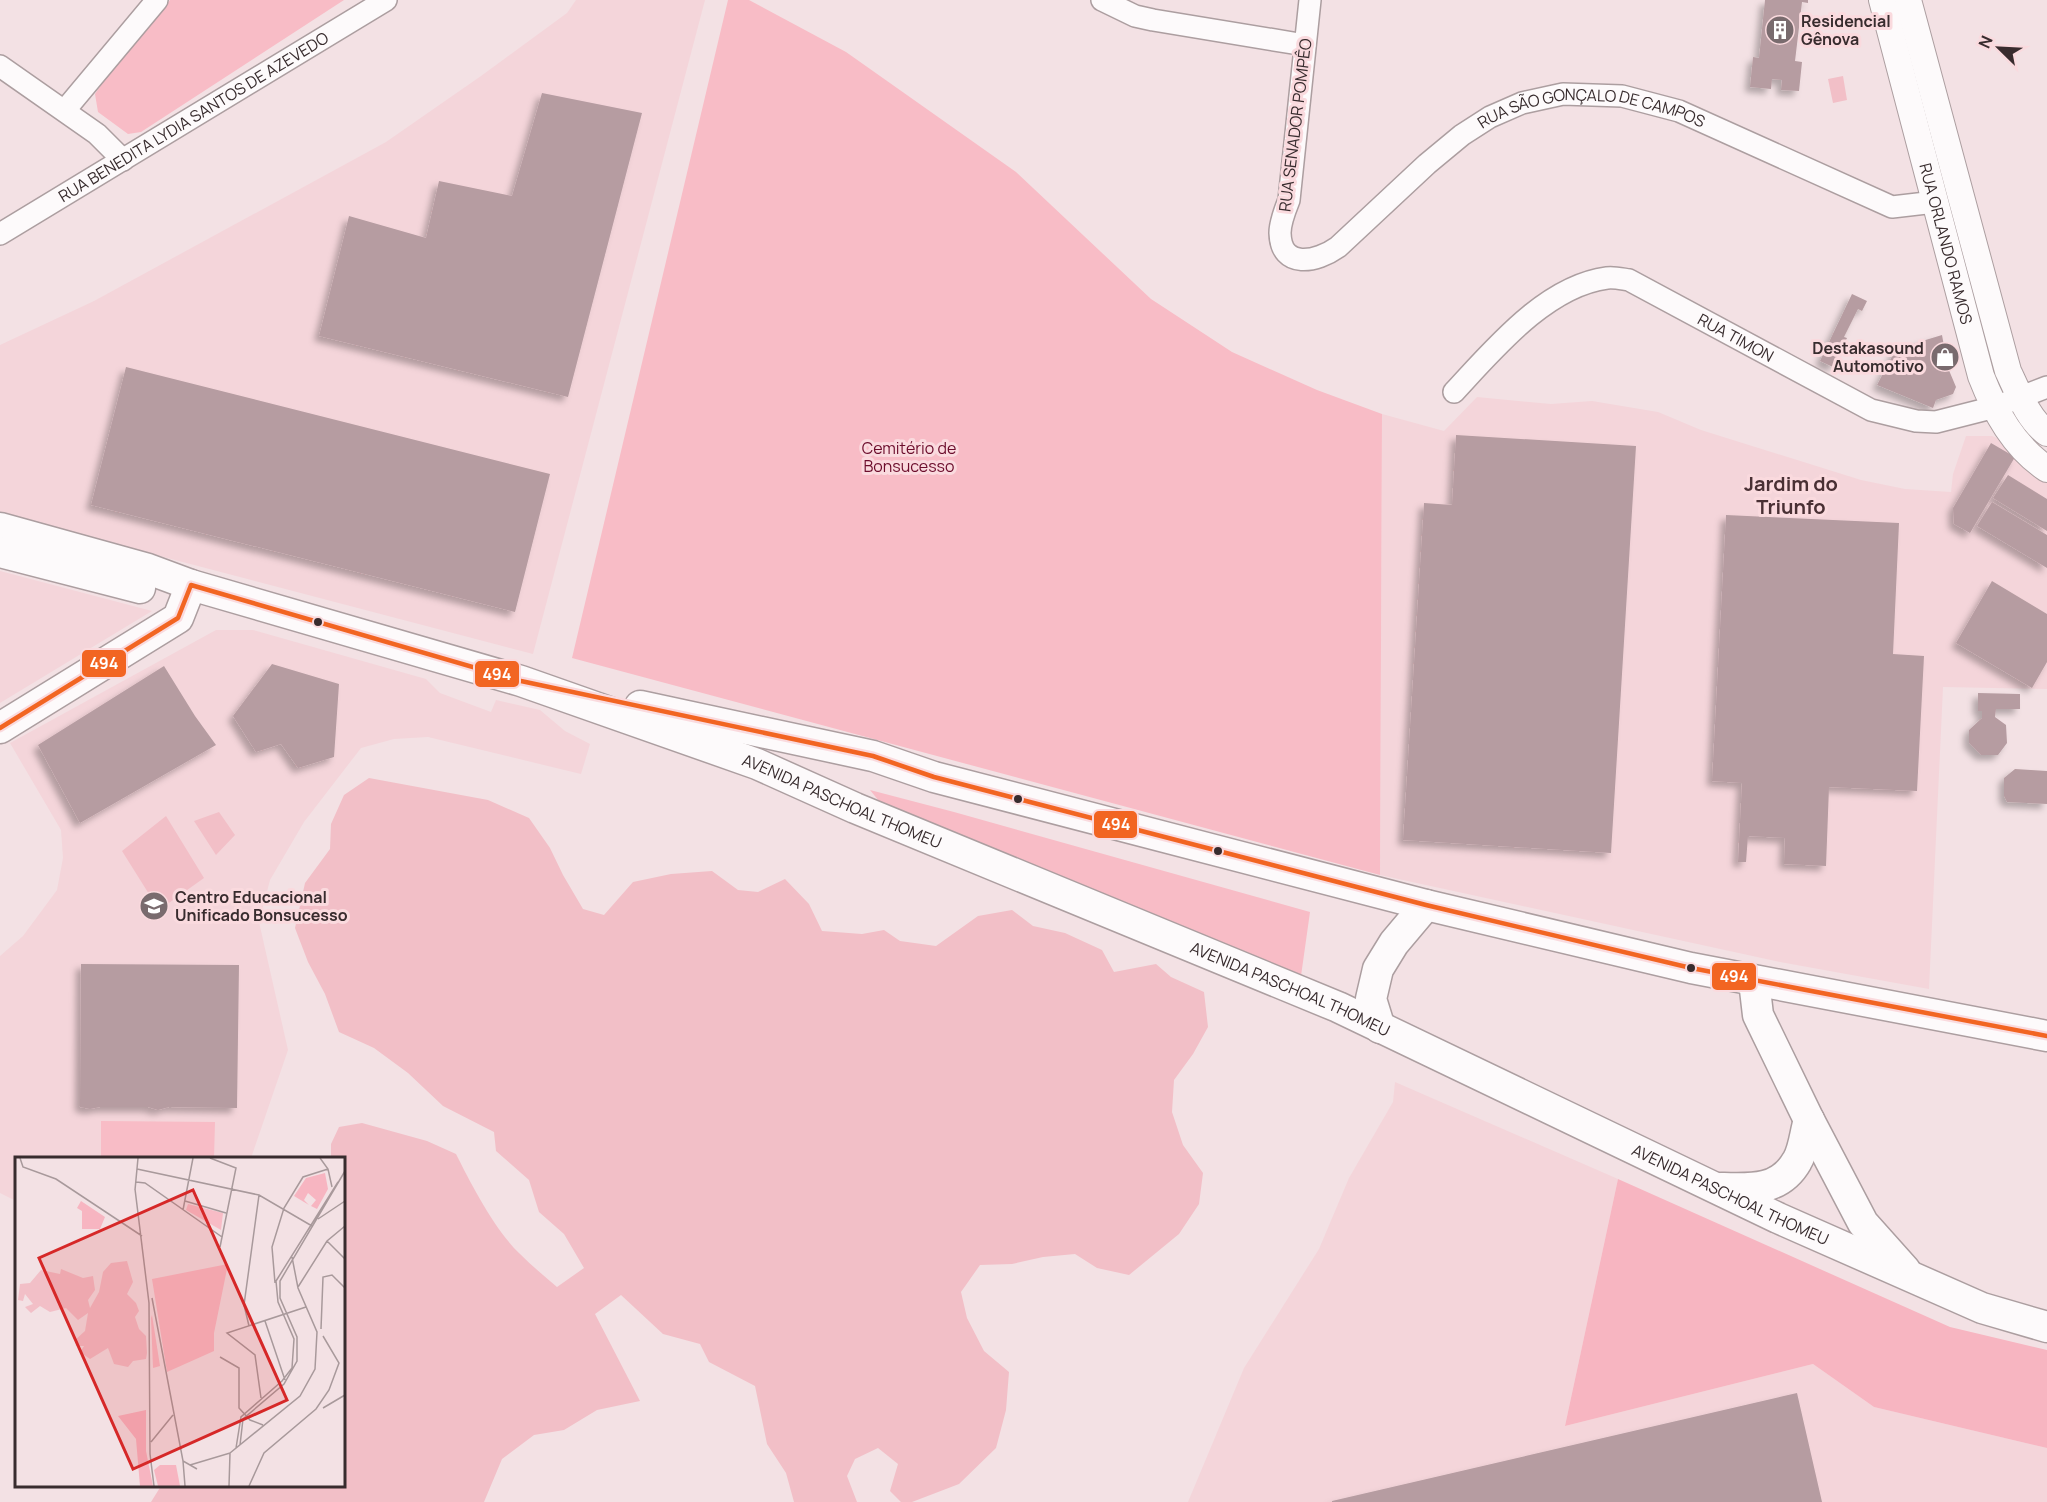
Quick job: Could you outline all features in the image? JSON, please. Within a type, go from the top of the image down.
[{"type":"main road","name":"AVENIDA PASCHOAL THOMEU","points":[[0,528],[148,569],[190,585],[521,681],[757,765],[855,808],[1338,1007],[1778,1218],[1913,1279],[1982,1308],[2047,1327]]},
{"type":"main road","name":"AVENIDA PASCHOAL THOMEU","points":[[0,552],[144,589],[190,585]]},
{"type":"main road","points":[[0,728],[178,618],[190,585]]},
{"type":"main road","name":"AVENIDA PASCHOAL THOMEU","points":[[521,681],[873,756],[934,777]]},
{"type":"main road","points":[[697,743],[758,750],[904,778],[934,777],[1426,905],[1691,968],[2047,1036]]},
{"type":"main road","points":[[1380,1028],[1371,999],[1378,969],[1394,943],[1426,905]]},
{"type":"main road","points":[[1754,981],[1758,1015],[1863,1223],[1913,1279]]},
{"type":"main road","points":[[1718,1188],[1755,1189],[1778,1182],[1797,1161],[1809,1120]]},
{"type":"street","points":[[65,110],[157,0]]},
{"type":"street","name":"RUA BENEDITA LYDIA SANTOS DE AZEVEDO","points":[[0,234],[386,0]]},
{"type":"street","points":[[1102,0],[1135,16],[1152,20],[1305,45]]},
{"type":"street","name":"RUA SENADOR POMPÊO","points":[[1284,249],[1280,231],[1288,200],[1310,0]]},
{"type":"street","name":"RUA ORLANDO RAMOS","points":[[1882,0],[1981,376],[2013,439],[2019,447],[2047,469]]},
{"type":"street","name":"RUA ORLANDO RAMOS","points":[[1908,0],[2008,371],[2038,427],[2047,433]]},
{"type":"street","points":[[0,66],[97,134],[123,160]]},
{"type":"street","name":"RUA SÃO GONÇALO DE CAMPOS","points":[[1284,249],[1291,256],[1302,260],[1312,260],[1327,255],[1462,135],[1490,117],[1522,103],[1563,94],[1622,96],[1679,111],[1892,207],[1935,202]]},
{"type":"street","name":"RUA TIMON","points":[[1454,392],[1510,332],[1545,305],[1586,283],[1609,278],[1629,280],[1871,410],[1916,421],[1936,422],[1995,407],[2047,387]]},
{"type":"shaded area","points":[[576,0],[705,0],[533,654],[0,514],[0,345],[94,301],[386,142],[567,13]]},
{"type":"shaded area","points":[[1843,76],[1847,100],[1833,103],[1828,79]]},
{"type":"shaded area","points":[[1477,397],[1551,404],[1592,401],[1658,412],[1701,430],[1861,480],[1905,489],[1951,492],[1953,474],[1966,436],[1992,436],[2047,482],[2047,689],[1943,687],[1929,989],[1780,962],[1380,875],[1382,414],[1444,431]]},
{"type":"shaded area","points":[[0,571],[152,611],[0,703]]},
{"type":"shaded area","name":"Centro Educacional Unificado Bonsucesso","points":[[216,630],[253,630],[426,679],[440,693],[491,712],[496,700],[540,710],[565,731],[590,744],[581,774],[428,737],[394,739],[361,748],[304,822],[270,880],[259,922],[288,1050],[251,1157],[15,1157],[15,1200],[0,1193],[0,956],[23,936],[57,890],[63,858],[61,830],[10,743]]},
{"type":"shaded area","points":[[369,778],[488,800],[529,818],[550,848],[583,909],[604,915],[633,882],[671,874],[712,871],[738,890],[758,892],[785,879],[809,904],[822,931],[862,934],[884,930],[900,941],[936,946],[978,916],[1012,910],[1033,926],[1065,933],[1102,950],[1114,972],[1156,964],[1171,977],[1204,992],[1208,1027],[1193,1054],[1174,1080],[1172,1112],[1183,1145],[1203,1173],[1199,1204],[1179,1234],[1129,1275],[1097,1268],[1075,1254],[1043,1257],[1012,1264],[980,1265],[961,1292],[967,1318],[984,1351],[1009,1372],[1006,1410],[996,1448],[959,1484],[912,1502],[901,1502],[890,1491],[898,1464],[878,1448],[855,1459],[847,1476],[857,1502],[794,1502],[786,1473],[767,1444],[755,1386],[709,1362],[700,1344],[663,1334],[621,1295],[595,1314],[640,1401],[597,1410],[564,1430],[534,1435],[502,1459],[484,1502],[151,1502],[160,1487],[345,1487],[345,1157],[331,1157],[331,1144],[339,1127],[362,1123],[427,1141],[456,1154],[501,1232],[519,1253],[557,1287],[584,1268],[564,1234],[539,1212],[529,1180],[496,1151],[494,1132],[443,1106],[408,1073],[374,1048],[339,1032],[325,994],[308,962],[295,928],[305,883],[330,849],[331,824],[344,795]]},
{"type":"shaded area","points":[[219,812],[235,835],[216,855],[194,821]]},
{"type":"shaded area","points":[[166,816],[204,878],[159,910],[122,851]]},
{"type":"shaded area","points":[[1395,1082],[1618,1179],[1565,1426],[1813,1364],[1874,1407],[2047,1448],[2047,1502],[1188,1502],[1244,1368],[1319,1249],[1349,1178],[1393,1102]]},
{"type":"shaded area","points":[[1618,1179],[1950,1327],[2047,1350],[2047,1448],[1874,1407],[1813,1364],[1565,1426]]},
{"type":"green space","points":[[170,0],[344,0],[141,132],[128,134],[98,112],[95,94],[111,70]]},
{"type":"green space","name":"Cemitério de Bonsucesso","points":[[728,0],[749,0],[846,52],[1016,172],[1151,299],[1232,352],[1317,390],[1382,414],[1380,875],[572,658]]},
{"type":"green space","points":[[870,790],[1310,912],[1301,976],[887,811]]},
{"type":"green space","points":[[101,1121],[215,1122],[214,1157],[101,1157]]},
{"type":"building","name":"Residencial Gênova","points":[[1765,0],[1808,0],[1808,3],[1802,2],[1795,61],[1802,62],[1799,91],[1781,90],[1782,80],[1772,79],[1771,89],[1750,87],[1753,57],[1759,58]]},
{"type":"building","points":[[542,93],[642,113],[568,397],[319,336],[349,216],[426,238],[439,181],[512,196]]},
{"type":"building","points":[[1852,294],[1867,301],[1862,311],[1858,309],[1833,367],[1820,361]]},
{"type":"building","points":[[1942,335],[1948,368],[1956,387],[1953,394],[1936,400],[1933,408],[1877,385],[1896,349]]},
{"type":"building","points":[[126,367],[550,474],[515,612],[91,505]]},
{"type":"building","points":[[1456,435],[1636,446],[1611,853],[1403,840],[1424,503],[1452,505]]},
{"type":"building","points":[[1991,443],[2015,457],[1970,533],[1954,524],[1953,508]]},
{"type":"building","points":[[2008,475],[2047,499],[2047,531],[1993,498]]},
{"type":"building","points":[[1992,502],[2047,535],[2047,568],[1977,526]]},
{"type":"building","points":[[1726,515],[1899,523],[1893,654],[1924,656],[1917,791],[1829,787],[1826,866],[1784,864],[1785,838],[1748,836],[1746,862],[1738,862],[1742,783],[1712,781]]},
{"type":"building","points":[[1992,581],[2047,614],[2047,662],[2032,688],[1956,643]]},
{"type":"building","points":[[272,664],[339,684],[334,757],[298,768],[281,744],[256,752],[233,716]]},
{"type":"building","points":[[164,666],[216,745],[80,823],[38,745]]},
{"type":"building","points":[[1978,693],[2020,694],[2020,709],[1996,709],[1995,717],[2006,725],[2007,743],[1998,755],[1981,755],[1969,743],[1969,730],[1982,718],[1982,711],[1978,711]]},
{"type":"building","points":[[2015,769],[2047,771],[2047,804],[2007,802],[2004,796],[2004,778]]},
{"type":"building","points":[[81,964],[239,965],[237,1108],[169,1107],[158,1110],[148,1107],[90,1109],[80,1107]]},
{"type":"building","points":[[1797,1393],[1822,1502],[1332,1502],[1332,1501]]},
{"type":"transit line","name":"494","points":[[191,585],[521,681],[873,756],[934,777],[1426,905],[1691,968],[2047,1036]]},
{"type":"transit line","name":"494","points":[[0,728],[178,618],[191,585]]},
{"type":"place","name":"Residencial Gênova","points":[[1780,30]]},
{"type":"place","name":"Destakasound Automotivo","points":[[1945,357]]},
{"type":"place","name":"Centro Educacional Unificado Bonsucesso","points":[[154,906]]},
{"type":"district","name":"Jardim do Triunfo","points":[[1791,494]]}]
